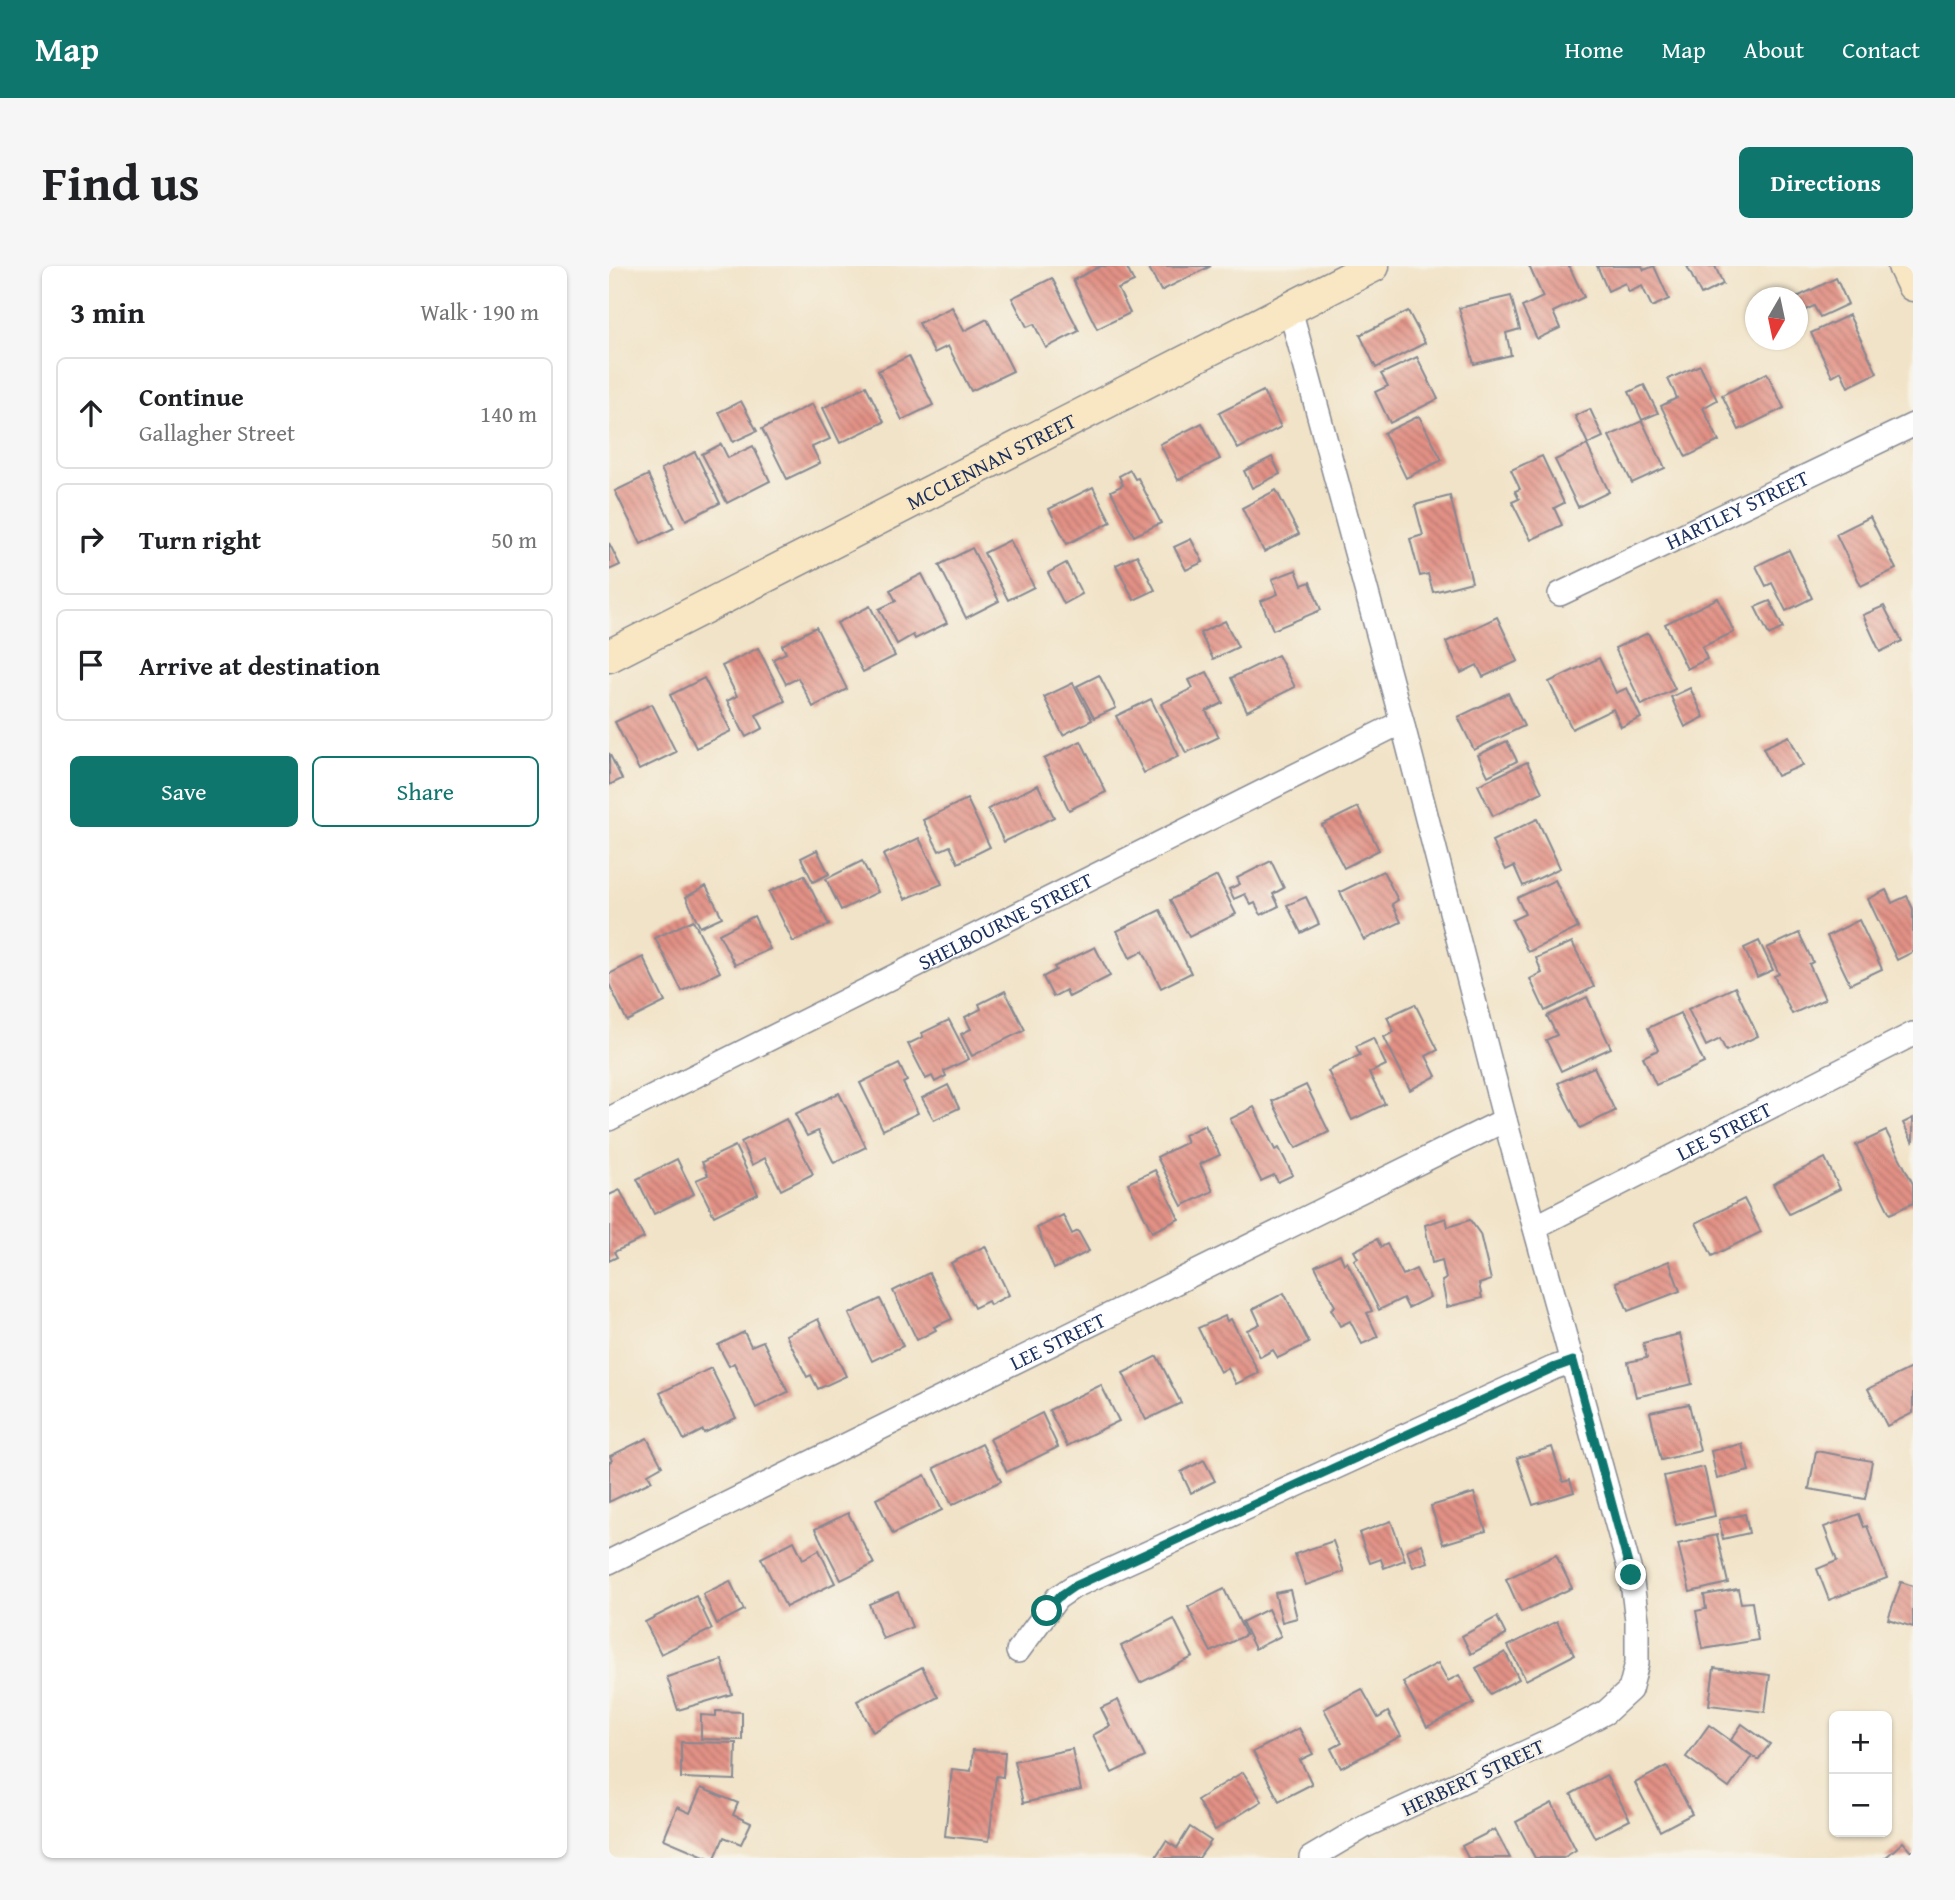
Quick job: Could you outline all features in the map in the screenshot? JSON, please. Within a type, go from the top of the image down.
[{"type":"street","name":"MCCLENNAN STREET","points":[[609,656],[1373,266]]},
{"type":"street","points":[[1903,266],[1913,285]]},
{"type":"street","points":[[1018,1651],[1057,1598],[1073,1587],[1573,1361],[1506,1121],[1290,309]]},
{"type":"street","name":"HARTLEY STREET","points":[[1560,594],[1913,425]]},
{"type":"street","name":"SHELBOURNE STREET","points":[[609,1119],[1402,722]]},
{"type":"street","name":"LEE STREET","points":[[1535,1227],[1913,1034]]},
{"type":"street","name":"LEE STREET","points":[[609,1562],[1506,1121]]},
{"type":"street","name":"HERBERT STREET","points":[[1311,1858],[1365,1826],[1559,1737],[1606,1712],[1630,1690],[1637,1663],[1637,1620],[1631,1575],[1573,1361]]},
{"type":"building","points":[[1101,266],[1126,266],[1134,282],[1118,289],[1130,313],[1097,329],[1073,280]]},
{"type":"building","points":[[1148,266],[1211,266],[1161,291]]},
{"type":"building","points":[[1529,266],[1569,266],[1584,297],[1553,312],[1560,328],[1537,339],[1522,307],[1543,297]]},
{"type":"building","points":[[1597,266],[1642,266],[1644,270],[1654,266],[1669,299],[1652,307],[1642,286],[1629,292],[1625,283],[1608,291]]},
{"type":"building","points":[[1687,266],[1715,266],[1723,284],[1701,295]]},
{"type":"building","points":[[1052,278],[1079,331],[1046,348],[1034,324],[1027,327],[1012,298]]},
{"type":"building","points":[[1836,278],[1848,304],[1820,317],[1814,306],[1808,309],[1808,292]]},
{"type":"building","points":[[1511,296],[1520,329],[1506,333],[1511,355],[1474,364],[1459,308]]},
{"type":"building","points":[[952,307],[964,331],[987,319],[1013,371],[971,391],[948,346],[934,353],[919,323]]},
{"type":"building","points":[[1408,311],[1425,343],[1376,368],[1360,335]]},
{"type":"building","points":[[1849,315],[1877,373],[1848,387],[1841,371],[1832,376],[1811,333]]},
{"type":"building","points":[[909,356],[933,405],[902,420],[878,371]]},
{"type":"building","points":[[1417,357],[1438,399],[1390,423],[1375,392],[1388,386],[1381,374]]},
{"type":"building","points":[[1700,365],[1717,400],[1703,408],[1719,441],[1686,457],[1661,406],[1677,398],[1668,379]]},
{"type":"building","points":[[1767,373],[1784,408],[1739,430],[1722,395]]},
{"type":"building","points":[[1644,385],[1658,413],[1642,420],[1629,392]]},
{"type":"building","points":[[866,386],[884,422],[840,443],[823,408]]},
{"type":"building","points":[[1263,391],[1281,427],[1238,449],[1219,413]]},
{"type":"building","points":[[741,401],[757,431],[733,442],[719,412]]},
{"type":"building","points":[[812,404],[830,439],[812,447],[820,463],[787,479],[762,429]]},
{"type":"building","points":[[1590,409],[1603,437],[1588,444],[1575,416]]},
{"type":"building","points":[[1419,416],[1442,460],[1406,478],[1384,433]]},
{"type":"building","points":[[1642,421],[1665,468],[1632,483],[1609,436]]},
{"type":"building","points":[[1202,423],[1220,459],[1178,480],[1160,444]]},
{"type":"building","points":[[721,444],[728,458],[753,446],[770,481],[727,503],[702,454]]},
{"type":"building","points":[[1587,445],[1609,492],[1578,507],[1555,460]]},
{"type":"building","points":[[695,452],[720,503],[686,520],[661,469]]},
{"type":"building","points":[[1542,456],[1564,503],[1554,508],[1562,525],[1531,540],[1512,502],[1519,499],[1515,491],[1520,489],[1511,470]]},
{"type":"building","points":[[1272,457],[1280,474],[1252,488],[1244,471]]},
{"type":"building","points":[[1130,470],[1135,479],[1138,478],[1161,523],[1134,536],[1111,491],[1123,485],[1119,476]]},
{"type":"building","points":[[648,475],[674,528],[641,544],[615,491]]},
{"type":"building","points":[[1093,487],[1111,522],[1067,544],[1049,509]]},
{"type":"building","points":[[1276,490],[1299,534],[1264,552],[1242,508]]},
{"type":"building","points":[[1450,496],[1472,582],[1433,592],[1428,574],[1420,576],[1410,539],[1423,535],[1415,505]]},
{"type":"building","points":[[1870,517],[1896,569],[1861,586],[1836,534]]},
{"type":"building","points":[[1191,539],[1203,562],[1186,570],[1174,547]]},
{"type":"building","points":[[1010,540],[1034,587],[1008,600],[984,553]]},
{"type":"building","points":[[609,543],[620,565],[609,570]]},
{"type":"building","points":[[972,548],[999,601],[966,618],[939,565]]},
{"type":"building","points":[[1789,550],[1812,598],[1786,611],[1772,583],[1766,586],[1756,566]]},
{"type":"building","points":[[1137,555],[1155,590],[1134,600],[1116,565]]},
{"type":"building","points":[[1066,563],[1082,594],[1064,604],[1048,573]]},
{"type":"building","points":[[1296,570],[1302,585],[1310,582],[1321,610],[1273,630],[1261,601],[1278,594],[1272,579]]},
{"type":"building","points":[[922,574],[947,623],[915,639],[913,635],[897,644],[879,609],[896,601],[890,590]]},
{"type":"building","points":[[1718,598],[1734,632],[1702,647],[1707,659],[1687,669],[1665,624]]},
{"type":"building","points":[[1770,601],[1783,628],[1769,635],[1755,607]]},
{"type":"building","points":[[870,606],[895,656],[863,672],[837,623]]},
{"type":"building","points":[[1884,606],[1902,641],[1880,652],[1863,615]]},
{"type":"building","points":[[1497,617],[1518,661],[1483,677],[1477,665],[1461,673],[1446,642]]},
{"type":"building","points":[[1225,621],[1238,647],[1213,659],[1200,633]]},
{"type":"building","points":[[816,627],[847,689],[813,707],[798,678],[786,684],[773,659],[786,653],[782,645]]},
{"type":"building","points":[[1648,633],[1675,689],[1642,705],[1615,648]]},
{"type":"building","points":[[758,648],[785,701],[756,715],[763,728],[746,737],[727,701],[737,696],[722,666]]},
{"type":"building","points":[[1278,655],[1295,687],[1247,711],[1231,678]]},
{"type":"building","points":[[1599,658],[1616,693],[1627,688],[1641,718],[1621,727],[1613,709],[1572,729],[1549,682]]},
{"type":"building","points":[[1207,672],[1223,703],[1206,711],[1219,737],[1186,753],[1161,704],[1193,688],[1189,680]]},
{"type":"building","points":[[1099,675],[1116,708],[1094,718],[1077,686]]},
{"type":"building","points":[[704,678],[731,731],[696,748],[670,695]]},
{"type":"building","points":[[1073,683],[1092,720],[1063,735],[1044,697]]},
{"type":"building","points":[[1690,688],[1704,717],[1685,727],[1671,697]]},
{"type":"building","points":[[1508,693],[1524,726],[1474,750],[1458,717]]},
{"type":"building","points":[[1151,699],[1179,756],[1144,773],[1116,716]]},
{"type":"building","points":[[652,704],[676,752],[639,770],[615,722]]},
{"type":"building","points":[[1789,736],[1803,765],[1777,776],[1763,748]]},
{"type":"building","points":[[1081,741],[1106,792],[1069,810],[1044,759]]},
{"type":"building","points":[[1507,741],[1517,761],[1488,776],[1478,755]]},
{"type":"building","points":[[609,753],[622,779],[609,785]]},
{"type":"building","points":[[1527,762],[1542,792],[1493,816],[1478,785]]},
{"type":"building","points":[[1038,785],[1054,817],[1004,842],[988,809]]},
{"type":"building","points":[[967,799],[990,847],[958,863],[950,846],[939,851],[923,820]]},
{"type":"building","points":[[1358,807],[1379,850],[1344,868],[1322,825]]},
{"type":"building","points":[[1537,819],[1560,868],[1523,886],[1514,866],[1506,870],[1492,841]]},
{"type":"building","points":[[919,838],[942,884],[905,899],[883,855]]},
{"type":"building","points":[[817,850],[829,874],[813,882],[801,858]]},
{"type":"building","points":[[862,861],[878,892],[841,910],[826,879]]},
{"type":"building","points":[[1271,861],[1284,888],[1273,894],[1279,906],[1261,915],[1255,903],[1251,905],[1245,894],[1234,899],[1229,889],[1240,884],[1237,878]]},
{"type":"building","points":[[1383,871],[1398,900],[1392,904],[1401,922],[1364,940],[1340,892]]},
{"type":"building","points":[[804,875],[829,925],[793,942],[769,892]]},
{"type":"building","points":[[1217,876],[1236,914],[1189,937],[1170,900]]},
{"type":"building","points":[[1555,880],[1578,928],[1528,952],[1512,920],[1525,914],[1517,898]]},
{"type":"building","points":[[706,886],[722,917],[700,927],[686,897]]},
{"type":"building","points":[[1886,890],[1892,903],[1907,896],[1913,909],[1913,952],[1897,960],[1868,899]]},
{"type":"building","points":[[1306,897],[1319,924],[1301,933],[1287,905]]},
{"type":"building","points":[[1160,910],[1191,973],[1161,988],[1143,951],[1130,958],[1117,931]]},
{"type":"building","points":[[754,916],[770,949],[735,965],[719,934]]},
{"type":"building","points":[[693,920],[720,972],[682,991],[655,938]]},
{"type":"building","points":[[1859,920],[1882,969],[1850,984],[1827,936]]},
{"type":"building","points":[[1799,933],[1813,962],[1809,964],[1825,999],[1792,1014],[1774,976],[1779,974],[1767,948]]},
{"type":"building","points":[[1759,941],[1773,970],[1757,977],[1744,948]]},
{"type":"building","points":[[1572,942],[1594,987],[1545,1011],[1530,979],[1542,973],[1536,958]]},
{"type":"building","points":[[1095,947],[1110,976],[1069,997],[1066,990],[1053,997],[1043,977],[1056,970],[1054,967]]},
{"type":"building","points":[[643,957],[665,1002],[627,1021],[609,984],[609,974]]},
{"type":"building","points":[[1735,987],[1758,1036],[1726,1051],[1720,1039],[1706,1046],[1688,1009]]},
{"type":"building","points":[[1005,991],[1025,1030],[972,1056],[961,1034],[971,1029],[965,1017],[981,1009],[979,1004]]},
{"type":"building","points":[[1587,997],[1611,1048],[1561,1071],[1546,1040],[1557,1035],[1547,1016]]},
{"type":"building","points":[[1415,1004],[1438,1050],[1426,1056],[1436,1076],[1410,1090],[1384,1037],[1394,1032],[1387,1017]]},
{"type":"building","points":[[1680,1013],[1704,1063],[1656,1085],[1643,1057],[1658,1050],[1648,1028]]},
{"type":"building","points":[[949,1020],[969,1059],[944,1071],[946,1076],[935,1082],[932,1076],[926,1079],[908,1044],[923,1037],[922,1033]]},
{"type":"building","points":[[1373,1038],[1386,1065],[1369,1073],[1385,1104],[1352,1120],[1328,1071],[1360,1055],[1356,1046]]},
{"type":"building","points":[[899,1064],[907,1081],[903,1083],[918,1113],[883,1130],[860,1083]]},
{"type":"building","points":[[1594,1067],[1615,1111],[1580,1128],[1558,1083]]},
{"type":"building","points":[[948,1085],[959,1108],[934,1120],[922,1098]]},
{"type":"building","points":[[1306,1085],[1329,1132],[1296,1148],[1272,1101]]},
{"type":"building","points":[[839,1093],[866,1147],[834,1163],[818,1131],[807,1136],[795,1114]]},
{"type":"building","points":[[1254,1107],[1275,1150],[1279,1148],[1293,1175],[1278,1182],[1274,1175],[1261,1181],[1230,1119]]},
{"type":"building","points":[[1913,1118],[1913,1143],[1903,1123]]},
{"type":"building","points":[[786,1119],[813,1174],[781,1190],[765,1158],[752,1165],[741,1142]]},
{"type":"building","points":[[1205,1125],[1220,1155],[1200,1164],[1213,1191],[1182,1206],[1157,1157],[1187,1142],[1184,1135]]},
{"type":"building","points":[[1886,1131],[1913,1184],[1913,1203],[1890,1214],[1856,1145]]},
{"type":"building","points":[[735,1146],[758,1194],[714,1216],[696,1180],[708,1175],[702,1162]]},
{"type":"building","points":[[1825,1158],[1840,1189],[1789,1214],[1773,1184]]},
{"type":"building","points":[[677,1159],[694,1194],[654,1214],[637,1179]]},
{"type":"building","points":[[1155,1170],[1179,1219],[1152,1232],[1128,1183]]},
{"type":"building","points":[[620,1190],[644,1238],[614,1252],[617,1257],[609,1261],[609,1195]]},
{"type":"building","points":[[1744,1199],[1761,1232],[1712,1256],[1696,1223]]},
{"type":"building","points":[[1063,1215],[1072,1234],[1078,1231],[1089,1251],[1054,1269],[1037,1228]]},
{"type":"building","points":[[1446,1218],[1448,1227],[1470,1220],[1480,1234],[1491,1280],[1479,1284],[1482,1298],[1447,1307],[1442,1281],[1446,1279],[1442,1260],[1432,1263],[1425,1225]]},
{"type":"building","points":[[1377,1239],[1381,1247],[1387,1244],[1403,1275],[1416,1269],[1430,1297],[1408,1308],[1403,1298],[1379,1310],[1354,1260],[1358,1258],[1354,1251]]},
{"type":"building","points":[[985,1246],[1009,1295],[990,1305],[988,1301],[974,1308],[951,1263]]},
{"type":"building","points":[[1340,1254],[1344,1264],[1347,1262],[1372,1311],[1367,1313],[1378,1337],[1362,1344],[1350,1321],[1340,1326],[1331,1309],[1335,1306],[1315,1266]]},
{"type":"building","points":[[1669,1261],[1680,1291],[1628,1311],[1616,1282]]},
{"type":"building","points":[[929,1273],[952,1319],[934,1327],[936,1330],[917,1340],[893,1291]]},
{"type":"building","points":[[1284,1293],[1309,1343],[1278,1358],[1273,1350],[1260,1357],[1247,1330],[1260,1324],[1253,1309]]},
{"type":"building","points":[[880,1299],[903,1346],[872,1361],[849,1314]]},
{"type":"building","points":[[1225,1316],[1227,1321],[1231,1319],[1259,1373],[1236,1384],[1228,1368],[1220,1372],[1198,1328]]},
{"type":"building","points":[[818,1319],[846,1376],[818,1389],[811,1375],[807,1377],[786,1335]]},
{"type":"building","points":[[744,1332],[751,1346],[763,1341],[788,1392],[756,1408],[734,1363],[729,1366],[718,1345]]},
{"type":"building","points":[[1680,1334],[1692,1384],[1636,1397],[1628,1362],[1647,1358],[1643,1343]]},
{"type":"building","points":[[1157,1356],[1181,1403],[1146,1420],[1123,1373]]},
{"type":"building","points":[[1913,1367],[1913,1413],[1887,1426],[1868,1389]]},
{"type":"building","points":[[711,1368],[736,1418],[684,1440],[660,1393]]},
{"type":"building","points":[[1101,1385],[1119,1421],[1067,1446],[1049,1410]]},
{"type":"building","points":[[1689,1404],[1700,1451],[1661,1460],[1650,1412]]},
{"type":"building","points":[[1042,1413],[1058,1447],[1007,1472],[990,1439]]},
{"type":"building","points":[[647,1438],[662,1466],[648,1474],[652,1481],[609,1502],[609,1462],[612,1461],[610,1456]]},
{"type":"building","points":[[982,1444],[1001,1481],[952,1505],[934,1468]]},
{"type":"building","points":[[1742,1444],[1749,1471],[1717,1479],[1711,1451]]},
{"type":"building","points":[[1552,1447],[1563,1482],[1570,1480],[1574,1492],[1533,1505],[1517,1458]]},
{"type":"building","points":[[1816,1451],[1872,1461],[1865,1499],[1809,1489]]},
{"type":"building","points":[[1204,1460],[1215,1481],[1191,1493],[1181,1472]]},
{"type":"building","points":[[1704,1467],[1715,1516],[1676,1525],[1664,1476]]},
{"type":"building","points":[[925,1475],[942,1510],[893,1534],[876,1499]]},
{"type":"building","points":[[1474,1493],[1486,1531],[1443,1544],[1431,1506]]},
{"type":"building","points":[[848,1513],[874,1564],[841,1580],[815,1529]]},
{"type":"building","points":[[1745,1514],[1749,1533],[1723,1539],[1719,1520]]},
{"type":"building","points":[[1859,1514],[1864,1527],[1867,1526],[1887,1578],[1829,1600],[1817,1569],[1837,1561],[1824,1527]]},
{"type":"building","points":[[1391,1521],[1405,1560],[1384,1568],[1381,1559],[1370,1563],[1359,1533]]},
{"type":"building","points":[[1717,1535],[1728,1583],[1690,1592],[1678,1544]]},
{"type":"building","points":[[794,1541],[803,1559],[819,1550],[835,1583],[786,1607],[761,1558]]},
{"type":"building","points":[[1333,1541],[1344,1572],[1306,1585],[1295,1554]]},
{"type":"building","points":[[1422,1544],[1428,1562],[1413,1567],[1407,1550]]},
{"type":"building","points":[[1556,1555],[1572,1588],[1521,1612],[1506,1579]]},
{"type":"building","points":[[730,1581],[744,1610],[717,1624],[703,1594]]},
{"type":"building","points":[[1901,1582],[1913,1586],[1913,1627],[1888,1619]]},
{"type":"building","points":[[1224,1589],[1246,1635],[1211,1652],[1188,1607]]},
{"type":"building","points":[[1738,1589],[1741,1603],[1752,1602],[1758,1640],[1703,1649],[1696,1611],[1706,1609],[1704,1595]]},
{"type":"building","points":[[1290,1590],[1297,1618],[1282,1622],[1275,1593]]},
{"type":"building","points":[[898,1592],[912,1627],[883,1639],[869,1604]]},
{"type":"building","points":[[696,1596],[712,1629],[661,1654],[645,1622]]},
{"type":"building","points":[[1268,1609],[1281,1636],[1255,1649],[1242,1622]]},
{"type":"building","points":[[1497,1617],[1506,1635],[1471,1654],[1462,1636]]},
{"type":"building","points":[[1174,1619],[1193,1657],[1140,1683],[1121,1646]]},
{"type":"building","points":[[1557,1621],[1574,1655],[1526,1680],[1508,1646]]},
{"type":"building","points":[[1505,1652],[1519,1679],[1490,1694],[1476,1668]]},
{"type":"building","points":[[722,1660],[732,1694],[678,1710],[667,1677]]},
{"type":"building","points":[[1438,1663],[1448,1681],[1459,1675],[1474,1703],[1427,1727],[1403,1682]]},
{"type":"building","points":[[922,1667],[938,1697],[873,1732],[857,1701]]},
{"type":"building","points":[[1714,1668],[1770,1675],[1765,1712],[1709,1705]]},
{"type":"building","points":[[1362,1689],[1378,1718],[1388,1712],[1401,1736],[1341,1768],[1331,1749],[1342,1743],[1324,1709]]},
{"type":"building","points":[[1118,1700],[1145,1757],[1112,1773],[1093,1735],[1110,1726],[1101,1708]]},
{"type":"building","points":[[716,1711],[742,1712],[742,1740],[701,1739],[701,1715],[716,1716]]},
{"type":"building","points":[[1742,1724],[1770,1744],[1758,1760],[1731,1740]]},
{"type":"building","points":[[1709,1725],[1752,1756],[1729,1788],[1686,1757]]},
{"type":"building","points":[[1299,1728],[1313,1754],[1300,1760],[1312,1784],[1279,1801],[1253,1752]]},
{"type":"building","points":[[681,1742],[736,1743],[735,1780],[681,1778]]},
{"type":"building","points":[[1072,1749],[1081,1790],[1023,1803],[1014,1761]]},
{"type":"building","points":[[973,1750],[1005,1752],[1003,1777],[996,1776],[989,1841],[945,1836],[952,1769],[971,1771]]},
{"type":"building","points":[[1667,1766],[1692,1814],[1660,1831],[1635,1783]]},
{"type":"building","points":[[1243,1772],[1262,1801],[1215,1830],[1197,1800]]},
{"type":"building","points":[[1606,1775],[1630,1820],[1595,1838],[1571,1794]]},
{"type":"building","points":[[701,1788],[738,1803],[733,1815],[751,1823],[741,1844],[724,1837],[715,1858],[664,1839],[677,1807],[690,1813]]},
{"type":"building","points":[[1552,1803],[1576,1850],[1563,1858],[1535,1858],[1516,1822]]},
{"type":"building","points":[[1190,1827],[1211,1841],[1199,1858],[1155,1858],[1166,1841],[1177,1848]]},
{"type":"building","points":[[1495,1829],[1510,1858],[1468,1858],[1462,1846]]},
{"type":"building","points":[[1903,1842],[1913,1853],[1913,1858],[1885,1858]]},
{"type":"route","points":[[1047,1611],[1057,1598],[1073,1587],[1573,1361],[1631,1575]]}]
